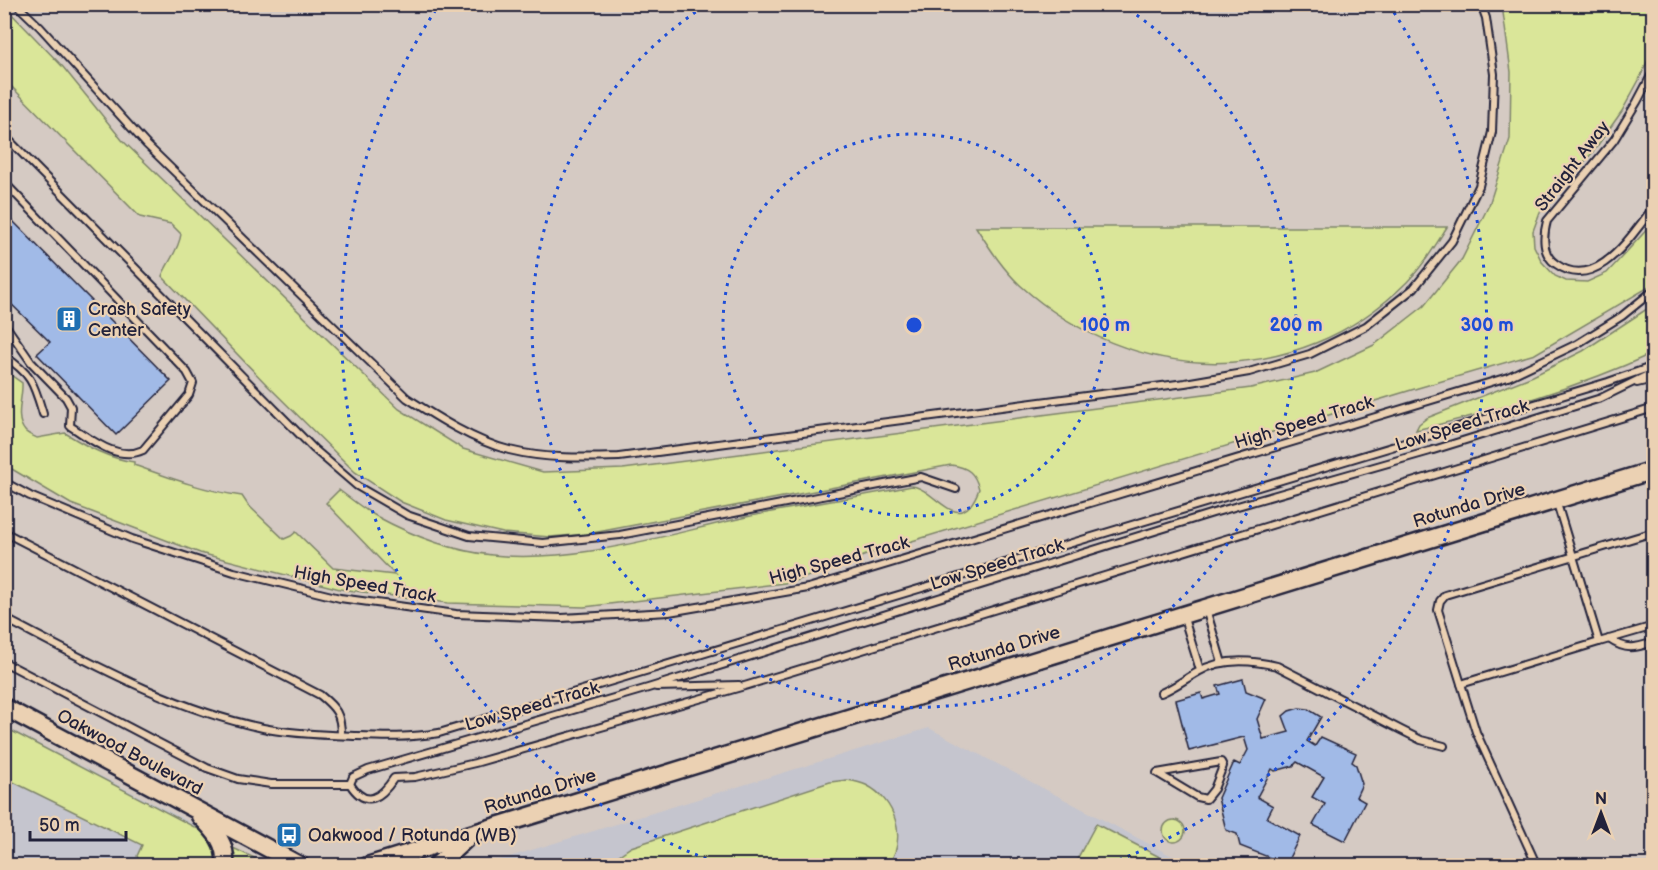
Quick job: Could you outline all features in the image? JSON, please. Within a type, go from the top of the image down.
[{"type":"main road","name":"Rotunda Drive","points":[[367,866],[1653,470]]},
{"type":"main road","name":"Oakwood Boulevard","points":[[4,707],[301,866]]},
{"type":"main road","points":[[186,803],[220,838],[225,848],[225,866]]},
{"type":"main road","points":[[436,866],[476,831]]},
{"type":"lane","points":[[16,4],[40,27],[146,144],[407,398],[453,427],[509,450],[563,458],[619,457],[1185,382],[1250,372],[1310,354],[1366,326],[1414,288],[1452,241],[1479,186],[1492,132],[1494,74],[1486,18],[1481,4]]},
{"type":"lane","name":"Straight Away","points":[[1653,70],[1614,140],[1547,221],[1543,235],[1545,249],[1552,262],[1566,271],[1581,273],[1595,270],[1607,261],[1653,207]]},
{"type":"lane","points":[[4,135],[314,449],[357,486],[407,514],[469,536],[543,543],[620,535],[921,477],[956,489]]},
{"type":"lane","points":[[4,182],[187,372],[193,383],[189,395],[143,450],[134,454],[123,454],[101,446],[70,426],[71,407],[66,398],[31,362],[4,323]]},
{"type":"lane","name":"High Speed Track","points":[[4,482],[30,496],[132,539],[234,572],[340,598],[456,615],[562,618],[669,612],[808,588],[1508,377],[1577,344],[1622,316],[1653,290]]},
{"type":"lane","points":[[4,356],[19,366],[34,383],[43,414]]},
{"type":"lane","name":"Low Speed Track","points":[[4,618],[93,664],[190,708],[264,729],[411,738],[440,733],[1653,366]]},
{"type":"lane","name":"Low Speed Track","points":[[350,784],[353,777],[368,770],[648,688],[1213,513],[1441,448],[1601,398],[1653,372]]},
{"type":"lane","points":[[1625,386],[1653,379]]},
{"type":"lane","points":[[4,662],[207,768],[238,779],[271,784],[350,784],[363,798],[373,797],[384,794],[394,778],[415,777],[475,763],[748,685],[1653,408]]},
{"type":"lane","points":[[1556,500],[1599,642]]},
{"type":"lane","points":[[4,532],[320,695],[332,705],[341,720],[341,735]]},
{"type":"lane","points":[[1537,866],[1476,732],[1438,610],[1440,601],[1445,595],[1653,532]]},
{"type":"lane","points":[[1206,608],[1222,663]]},
{"type":"lane","points":[[1183,614],[1200,670]]},
{"type":"lane","points":[[1461,684],[1653,626]]},
{"type":"lane","points":[[1609,639],[1617,645],[1633,648],[1653,642]]},
{"type":"lane","points":[[1161,693],[1177,686],[1200,670],[1222,663],[1260,662],[1277,666],[1421,740],[1444,747]]},
{"type":"lane","points":[[648,688],[748,685]]},
{"type":"lane","points":[[1221,762],[1223,766],[1214,789],[1206,799],[1157,773],[1221,762]]},
{"type":"shaded area","points":[[4,726],[201,828],[211,838],[221,865],[5,865]]},
{"type":"shaded area","points":[[929,728],[1189,865],[480,866]]},
{"type":"green space","points":[[1502,5],[1653,5],[1653,49],[1639,80],[1622,111],[1593,152],[1540,212],[1533,231],[1534,246],[1542,262],[1555,276],[1566,281],[1587,282],[1607,273],[1653,223],[1653,283],[1535,354],[869,554],[793,582],[584,607],[448,603],[340,589],[200,553],[71,504],[5,465],[5,371],[22,383],[20,420],[29,434],[37,438],[65,433],[98,451],[134,462],[134,465],[147,470],[201,487],[242,496],[248,505],[284,539],[296,532],[333,568],[395,575],[326,503],[339,490],[376,516],[432,541],[477,553],[523,556],[585,552],[616,547],[759,514],[912,486],[921,489],[947,508],[956,511],[964,510],[972,504],[979,489],[970,472],[962,467],[951,465],[587,534],[550,537],[503,533],[446,520],[401,502],[355,472],[162,276],[178,245],[181,234],[171,224],[140,217],[5,80],[5,7],[63,67],[122,140],[399,409],[463,449],[543,472],[623,469],[1251,388],[1315,373],[1374,345],[1424,306],[1462,259],[1489,205],[1510,139],[1511,72]]},
{"type":"green space","points":[[976,227],[1447,227],[1413,276],[1364,318],[1316,343],[1266,358],[1215,363],[1163,358],[1112,343],[1064,319],[1013,278]]},
{"type":"green space","points":[[1653,305],[1653,353],[1625,366],[1536,398],[1416,430],[1419,424],[1427,418],[1533,376],[1583,351]]},
{"type":"green space","points":[[4,727],[202,831],[215,848],[220,865],[141,865],[137,856],[142,845],[5,778]]},
{"type":"green space","points":[[847,780],[864,784],[876,791],[891,809],[895,820],[897,843],[888,865],[608,865],[631,847],[830,782]]},
{"type":"green space","points":[[1174,820],[1182,823],[1185,831],[1182,839],[1174,842],[1166,839],[1163,831],[1166,823]]},
{"type":"green space","points":[[1096,824],[1175,865],[1074,865]]},
{"type":"green space","points":[[231,849],[267,865],[232,865]]},
{"type":"building","name":"Crash Safety Center","points":[[4,212],[171,381],[116,435],[37,354],[50,342],[4,297]]},
{"type":"building","points":[[1243,679],[1246,691],[1266,699],[1257,719],[1263,739],[1289,732],[1283,716],[1289,711],[1299,708],[1308,709],[1321,717],[1307,741],[1315,746],[1321,737],[1356,753],[1352,762],[1356,765],[1362,784],[1356,797],[1365,802],[1345,841],[1313,825],[1325,804],[1312,797],[1324,777],[1297,762],[1293,766],[1275,771],[1272,769],[1257,797],[1273,806],[1267,818],[1300,836],[1286,864],[1240,846],[1237,834],[1226,830],[1218,798],[1234,762],[1240,765],[1248,750],[1244,737],[1189,751],[1176,700],[1201,693],[1203,699],[1220,694],[1217,686]]},
{"type":"place","name":"Crash Safety Center","points":[[69,319]]},
{"type":"place","name":"Oakwood / Rotunda (WB)","points":[[289,835]]}]
